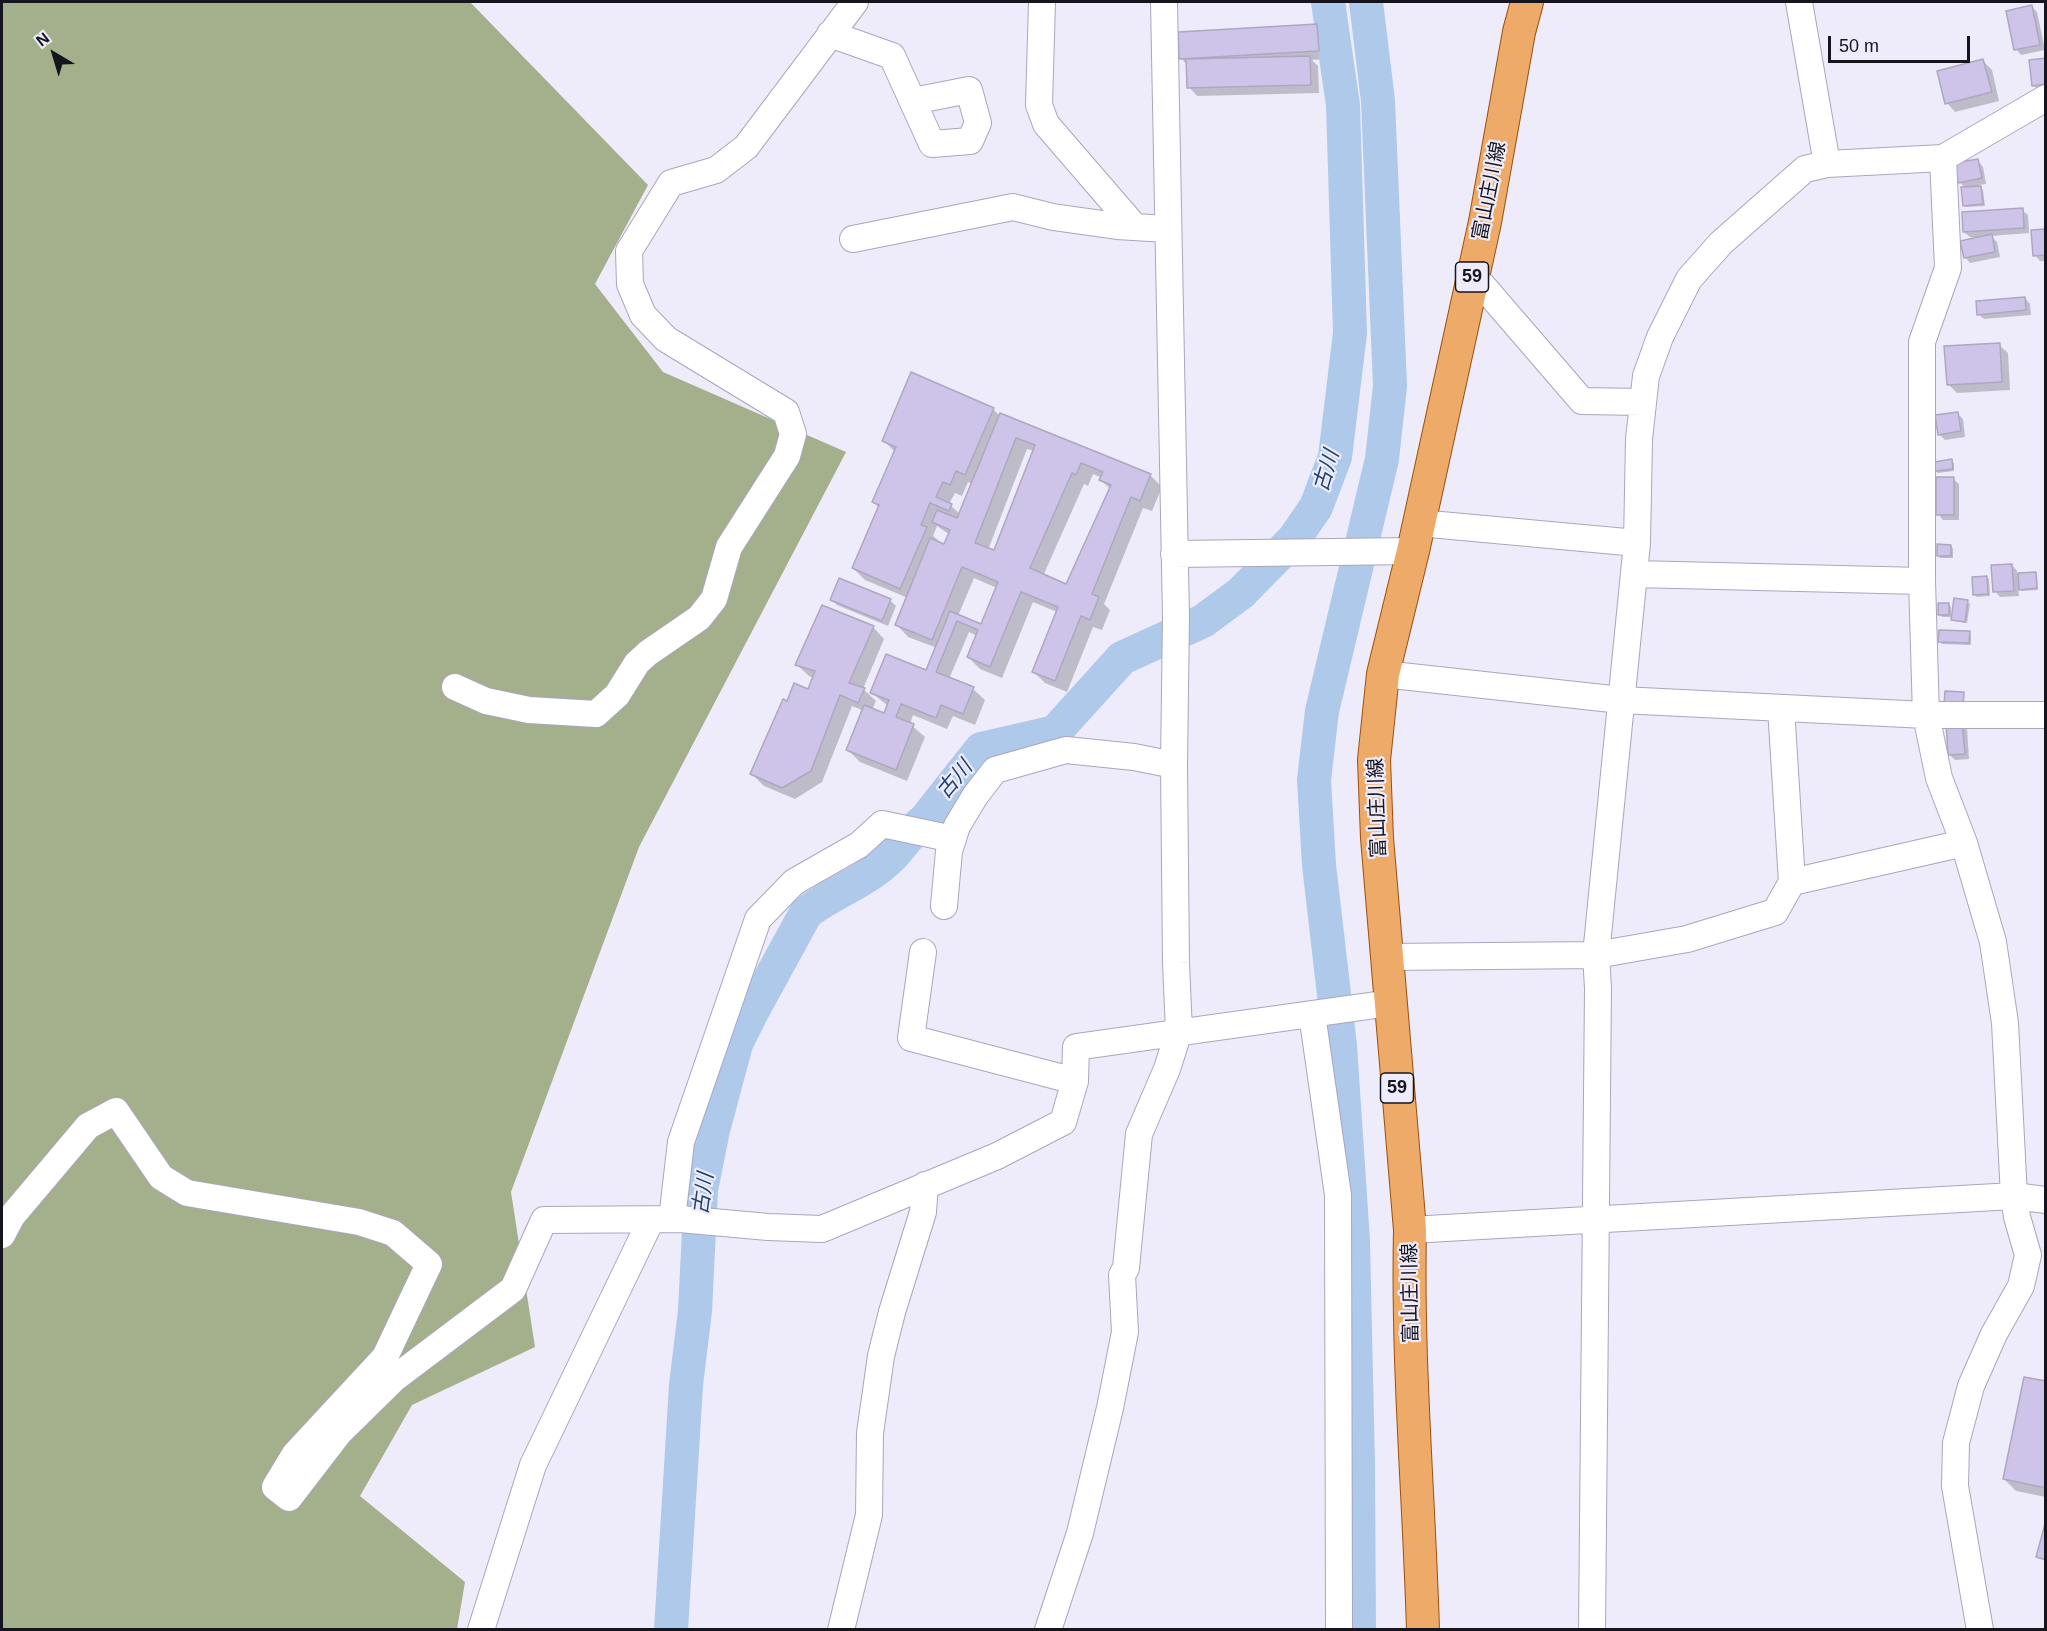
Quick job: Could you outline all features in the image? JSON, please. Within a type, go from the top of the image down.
[{"type":"main road","name":"富山庄川線","points":[[1423,1629],[1413,1407],[1409,1279],[1410,1230],[1377,838],[1374,760],[1383,674],[1416,537],[1485,222],[1519,32],[1527,2]]},
{"type":"street","points":[[455,687],[486,701],[529,710],[596,714],[617,695],[642,658],[699,618],[714,599],[729,547],[787,456],[793,434],[786,412],[666,339],[643,315],[630,284],[629,251],[671,183],[716,170],[746,147],[855,2]]},
{"type":"street","points":[[1042,2],[1039,105],[1046,124],[1134,226]]},
{"type":"street","points":[[1048,1629],[1080,1533],[1110,1408],[1125,1332],[1122,1275],[1126,1268],[1139,1134],[1167,1070],[1179,1031],[1174,765],[1176,617],[1164,2]]},
{"type":"street","points":[[1799,2],[1827,164]]},
{"type":"street","points":[[830,34],[892,56],[913,101]]},
{"type":"street","points":[[1592,1629],[1598,988],[1596,955],[1635,574],[1637,471],[1646,376],[1660,337],[1689,279],[1721,243],[1805,169],[1827,164],[1943,158],[2046,98]]},
{"type":"street","points":[[1943,158],[1948,268],[1922,342],[1922,582],[1926,715],[1939,778],[1964,843],[1994,942],[2005,1023],[2016,1217],[2028,1255],[2021,1286],[1994,1335],[1971,1386],[1956,1443],[1954,1486],[1980,1629]]},
{"type":"street","points":[[853,239],[1013,207],[1053,217],[1167,229]]},
{"type":"street","points":[[1471,282],[1482,285],[1581,401],[1643,402]]},
{"type":"street","points":[[1174,554],[1379,551],[1416,537],[1637,543]]},
{"type":"street","points":[[1635,574],[1922,582]]},
{"type":"street","points":[[1383,674],[1622,700],[1926,715],[2046,715]]},
{"type":"street","points":[[1387,957],[1596,955],[1687,939],[1775,912],[1792,882],[1781,708]]},
{"type":"street","points":[[945,837],[957,826],[975,796],[995,770],[1066,750],[1134,757],[1174,765]]},
{"type":"street","points":[[481,1629],[533,1465],[668,1220],[681,1142],[758,919],[794,882],[859,845],[882,824],[945,837]]},
{"type":"street","points":[[944,906],[949,851],[945,837]]},
{"type":"street","points":[[1792,882],[1964,843]]},
{"type":"street","points":[[923,952],[911,1038],[1075,1081]]},
{"type":"street","points":[[2,1235],[12,1216],[88,1126],[116,1111],[161,1177],[187,1193],[359,1222],[393,1233],[429,1264],[385,1357],[295,1454],[275,1488],[289,1498],[339,1433],[395,1378],[513,1289],[544,1220],[668,1220],[822,1229],[997,1156],[1063,1122],[1075,1081],[1076,1047],[1390,1003]]},
{"type":"street","points":[[1317,1013],[1338,1195],[1339,1629]]},
{"type":"street","points":[[841,1629],[868,1515],[870,1433],[881,1356],[923,1212],[925,1185]]},
{"type":"street","points":[[1410,1230],[2014,1196],[2046,1200]]},
{"type":"green space","points":[[2,2],[470,2],[648,185],[595,284],[663,372],[846,452],[639,847],[511,1192],[535,1347],[412,1405],[360,1496],[465,1582],[457,1629],[2,1630]]},
{"type":"building","points":[[2032,5],[2040,45],[2014,50],[2006,11]]},
{"type":"building","points":[[1317,24],[1319,51],[1179,59],[1178,32]]},
{"type":"building","points":[[1310,56],[1311,85],[1187,88],[1186,59]]},
{"type":"building","points":[[2046,58],[2046,84],[2032,86],[2029,60]]},
{"type":"building","points":[[1983,59],[1992,92],[1945,104],[1937,71]]},
{"type":"building","points":[[1978,159],[1982,178],[1958,183],[1954,163]]},
{"type":"building","points":[[1981,186],[1983,204],[1963,206],[1961,187]]},
{"type":"building","points":[[2023,208],[2024,228],[1963,232],[1962,212]]},
{"type":"building","points":[[2046,229],[2046,255],[2033,256],[2031,230]]},
{"type":"building","points":[[1992,234],[1995,252],[1964,258],[1960,241]]},
{"type":"building","points":[[2025,297],[2026,310],[1977,315],[1976,301]]},
{"type":"building","points":[[2000,343],[2002,382],[1947,385],[1944,346]]},
{"type":"building","points":[[911,372],[994,408],[965,475],[956,471],[950,485],[943,482],[936,497],[952,504],[949,511],[930,503],[921,525],[927,527],[900,589],[852,568],[879,505],[872,502],[896,447],[882,441]]},
{"type":"building","points":[[1958,412],[1961,431],[1938,435],[1935,415]]},
{"type":"building","points":[[1000,413],[1151,474],[1140,501],[1131,497],[1092,594],[1099,597],[1090,620],[1081,616],[1055,681],[1032,672],[1058,607],[1021,592],[990,667],[967,657],[978,630],[957,621],[936,672],[974,687],[963,714],[941,705],[936,718],[901,704],[896,717],[914,724],[896,770],[846,750],[864,705],[884,713],[889,700],[870,693],[886,654],[926,670],[950,611],[981,624],[998,582],[962,567],[932,640],[895,625],[930,538],[944,544],[950,530],[932,522],[937,510],[957,518]],"holes":[[[1016,438],[1035,445],[994,550],[975,543]],[[1081,463],[1103,472],[1099,480],[1111,485],[1066,584],[1030,568],[1072,473],[1076,475]]]},
{"type":"building","points":[[1952,459],[1953,469],[1935,471],[1934,462]]},
{"type":"building","points":[[1936,477],[1954,477],[1954,515],[1936,515]]},
{"type":"building","points":[[1937,544],[1951,545],[1951,556],[1937,556]]},
{"type":"building","points":[[2012,564],[2014,591],[1993,592],[1991,565]]},
{"type":"building","points":[[2036,572],[2037,588],[2019,590],[2018,573]]},
{"type":"building","points":[[1987,576],[1988,594],[1973,595],[1972,577]]},
{"type":"building","points":[[839,578],[891,599],[882,621],[830,600]]},
{"type":"building","points":[[1954,598],[1968,600],[1965,622],[1951,620]]},
{"type":"building","points":[[1938,603],[1949,603],[1949,615],[1938,615]]},
{"type":"building","points":[[822,605],[874,626],[849,683],[865,688],[858,703],[840,695],[811,771],[782,788],[750,774],[783,699],[787,701],[794,683],[808,689],[815,671],[795,665]]},
{"type":"building","points":[[1939,630],[1970,631],[1969,643],[1938,642]]},
{"type":"building","points":[[1945,691],[1964,692],[1963,707],[1944,705]]},
{"type":"building","points":[[1962,721],[1965,754],[1948,755],[1946,722]]},
{"type":"building","points":[[2024,1377],[2046,1381],[2046,1488],[2003,1479]]},
{"type":"building","points":[[2046,1520],[2046,1560],[2036,1557]]},
{"type":"waterway","name":"古川","points":[[671,1630],[686,1385],[695,1311],[701,1190],[713,1130],[736,1044],[806,913],[870,874],[889,859],[925,820],[981,749],[1055,732],[1122,658],[1203,621],[1241,593],[1294,539],[1316,507],[1335,457],[1350,333],[1343,105],[1328,2]]},
{"type":"waterway","points":[[1359,1630],[1353,1241],[1340,1046],[1319,865],[1314,780],[1322,711],[1382,459],[1390,386],[1378,101],[1366,2]]}]
